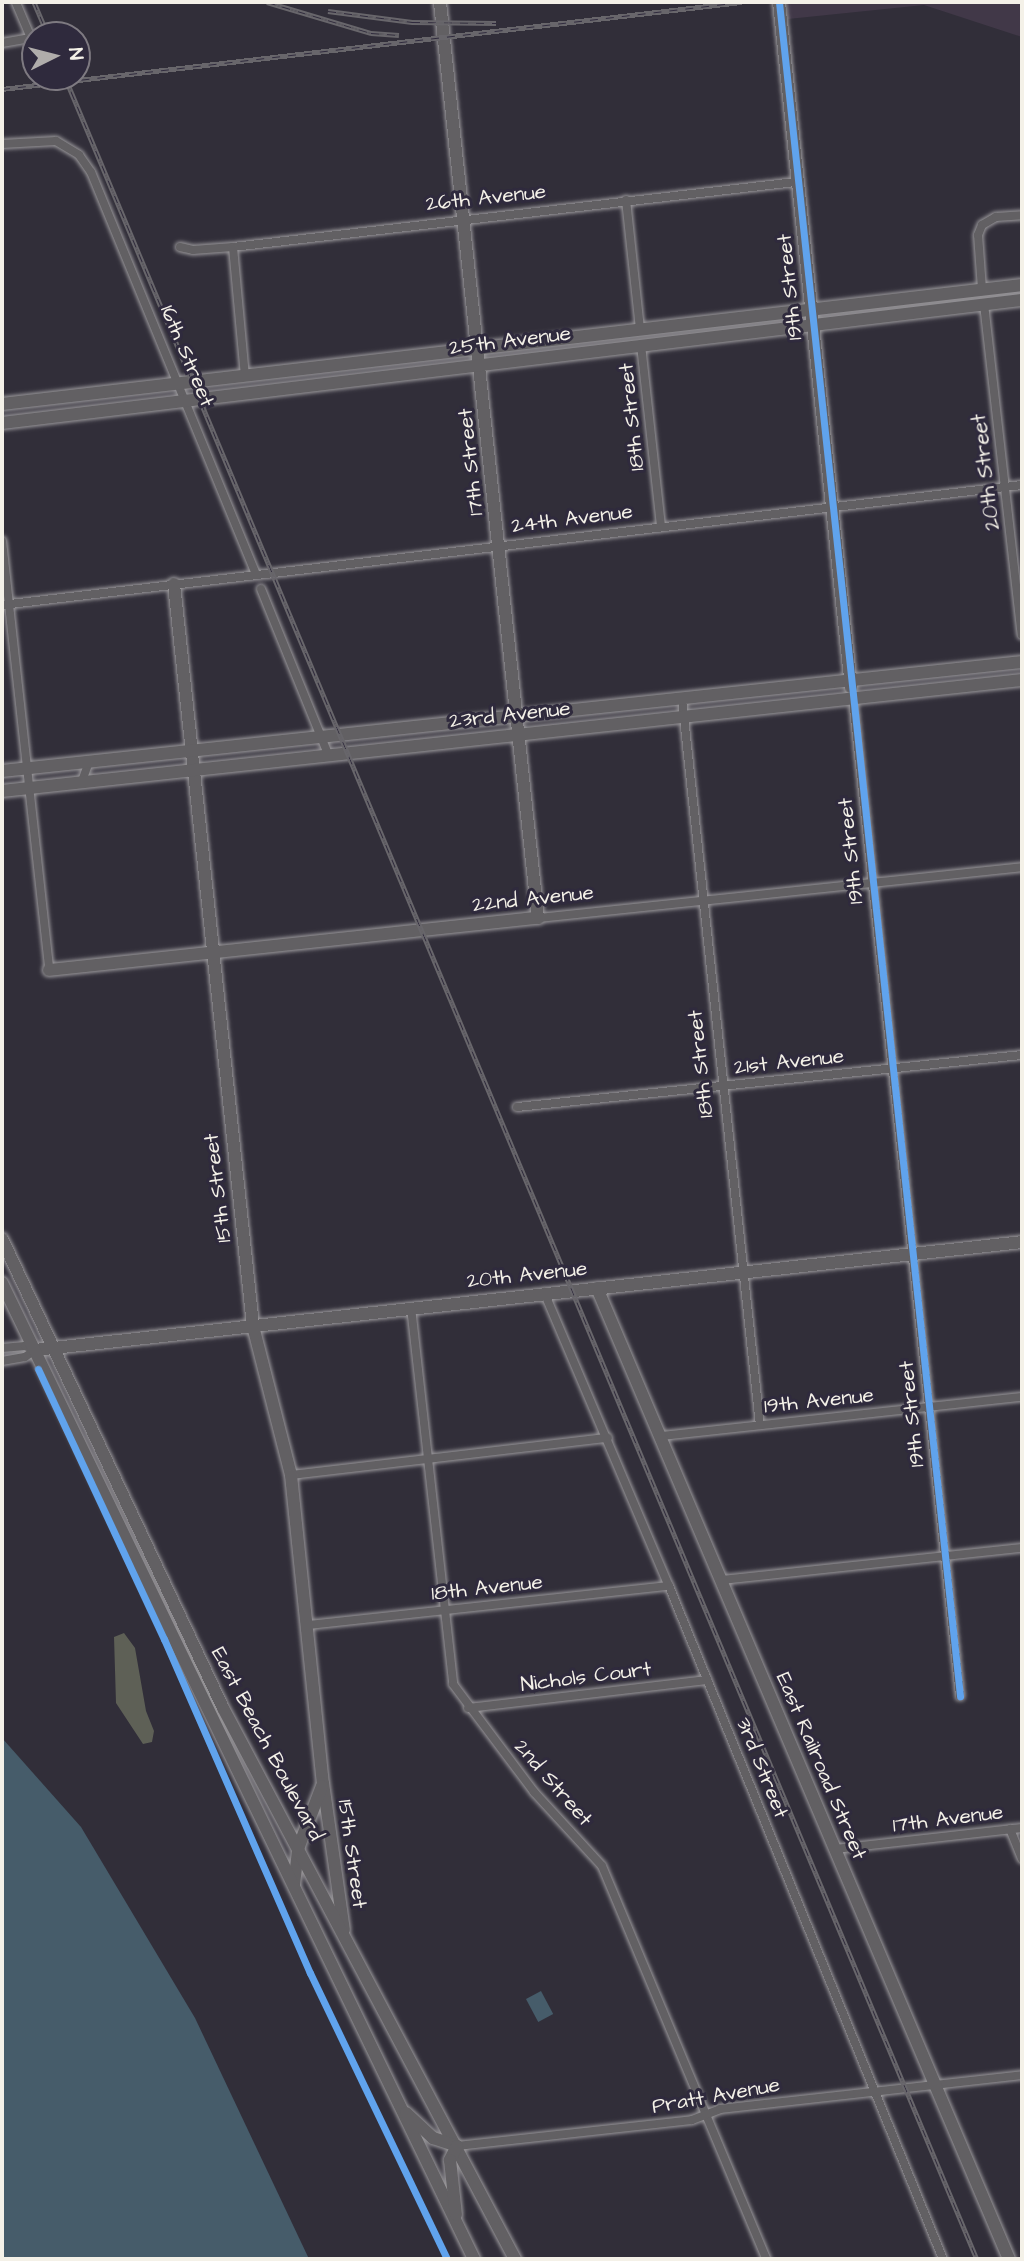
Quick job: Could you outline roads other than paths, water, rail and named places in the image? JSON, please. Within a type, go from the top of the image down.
[{"type":"street","points":[[2,43],[31,38],[16,2]]},
{"type":"street","name":"17th Street","points":[[440,2],[538,918]]},
{"type":"street","name":"19th Street","points":[[779,2],[796,182],[960,1696]]},
{"type":"street","name":"16th Street","points":[[2,144],[47,139],[79,155],[91,172],[187,399],[256,574]]},
{"type":"street","name":"26th Avenue","points":[[180,247],[193,250],[233,247],[463,218],[796,182]]},
{"type":"street","points":[[626,200],[640,329]]},
{"type":"street","points":[[982,289],[978,235],[982,225],[996,217],[1022,215]]},
{"type":"street","points":[[233,247],[245,376]]},
{"type":"street","name":"25th Avenue","points":[[2,404],[1022,285]]},
{"type":"street","name":"25th Avenue","points":[[2,423],[1022,300]]},
{"type":"street","name":"20th Street","points":[[984,304],[1022,635]]},
{"type":"street","name":"18th Street","points":[[641,345],[661,526]]},
{"type":"street","name":"24th Avenue","points":[[5,605],[1022,485]]},
{"type":"street","points":[[2,541],[5,605],[27,769],[49,970]]},
{"type":"street","name":"15th Street","points":[[174,584],[253,1326],[291,1475],[323,1783],[344,1930]]},
{"type":"street","points":[[261,589],[328,754]]},
{"type":"street","name":"23rd Avenue","points":[[2,771],[1022,662]]},
{"type":"street","name":"23rd Avenue","points":[[2,791],[1022,680]]},
{"type":"street","name":"18th Street","points":[[682,699],[721,1087],[760,1425]]},
{"type":"street","points":[[82,781],[89,761]]},
{"type":"street","name":"22nd Avenue","points":[[49,970],[1022,867]]},
{"type":"street","name":"21st Avenue","points":[[517,1107],[1022,1055]]},
{"type":"street","name":"East Beach Boulevard","points":[[2,1239],[223,1708],[344,1930],[515,2259]]},
{"type":"street","name":"20th Avenue","points":[[2,1348],[55,1348],[544,1292],[1022,1242]]},
{"type":"street","name":"East Beach Boulevard","points":[[2,1283],[474,2259]]},
{"type":"street","name":"East Railroad Street","points":[[597,1288],[1009,2259]]},
{"type":"street","name":"3rd Street","points":[[544,1292],[670,1586],[943,2259]]},
{"type":"street","name":"2nd Street","points":[[411,1307],[453,1684],[468,1708],[534,1792],[602,1866],[766,2259]]},
{"type":"street","name":"20th Avenue","points":[[2,1361],[25,1357],[35,1350]]},
{"type":"street","name":"19th Avenue","points":[[661,1436],[1022,1397]]},
{"type":"street","points":[[291,1475],[608,1438]]},
{"type":"street","points":[[720,1580],[945,1554],[1022,1548]]},
{"type":"street","name":"18th Avenue","points":[[308,1625],[670,1586]]},
{"type":"street","name":"Nichols Court","points":[[468,1708],[707,1680]]},
{"type":"street","name":"15th Street","points":[[294,1884],[299,1846],[323,1783]]},
{"type":"street","name":"17th Avenue","points":[[835,1849],[1022,1828]]},
{"type":"street","points":[[1010,1829],[1022,1859]]},
{"type":"street","name":"Pratt Avenue","points":[[457,2146],[692,2120],[720,2109],[1022,2075]]},
{"type":"street","points":[[402,2111],[433,2138],[457,2146],[450,2160],[457,2225]]},
{"type":"water","points":[[2,1738],[81,1827],[195,2018],[309,2259],[2,2259]]},
{"type":"water","points":[[541,1991],[553,2014],[538,2022],[526,1999]]},
{"type":"railway","points":[[34,2],[42,21]]},
{"type":"railway","points":[[267,2],[371,33],[399,35]]},
{"type":"railway","points":[[2,89],[742,2]]},
{"type":"railway","points":[[328,11],[412,22],[496,23]]},
{"type":"railway","points":[[71,91],[977,2259]]}]
